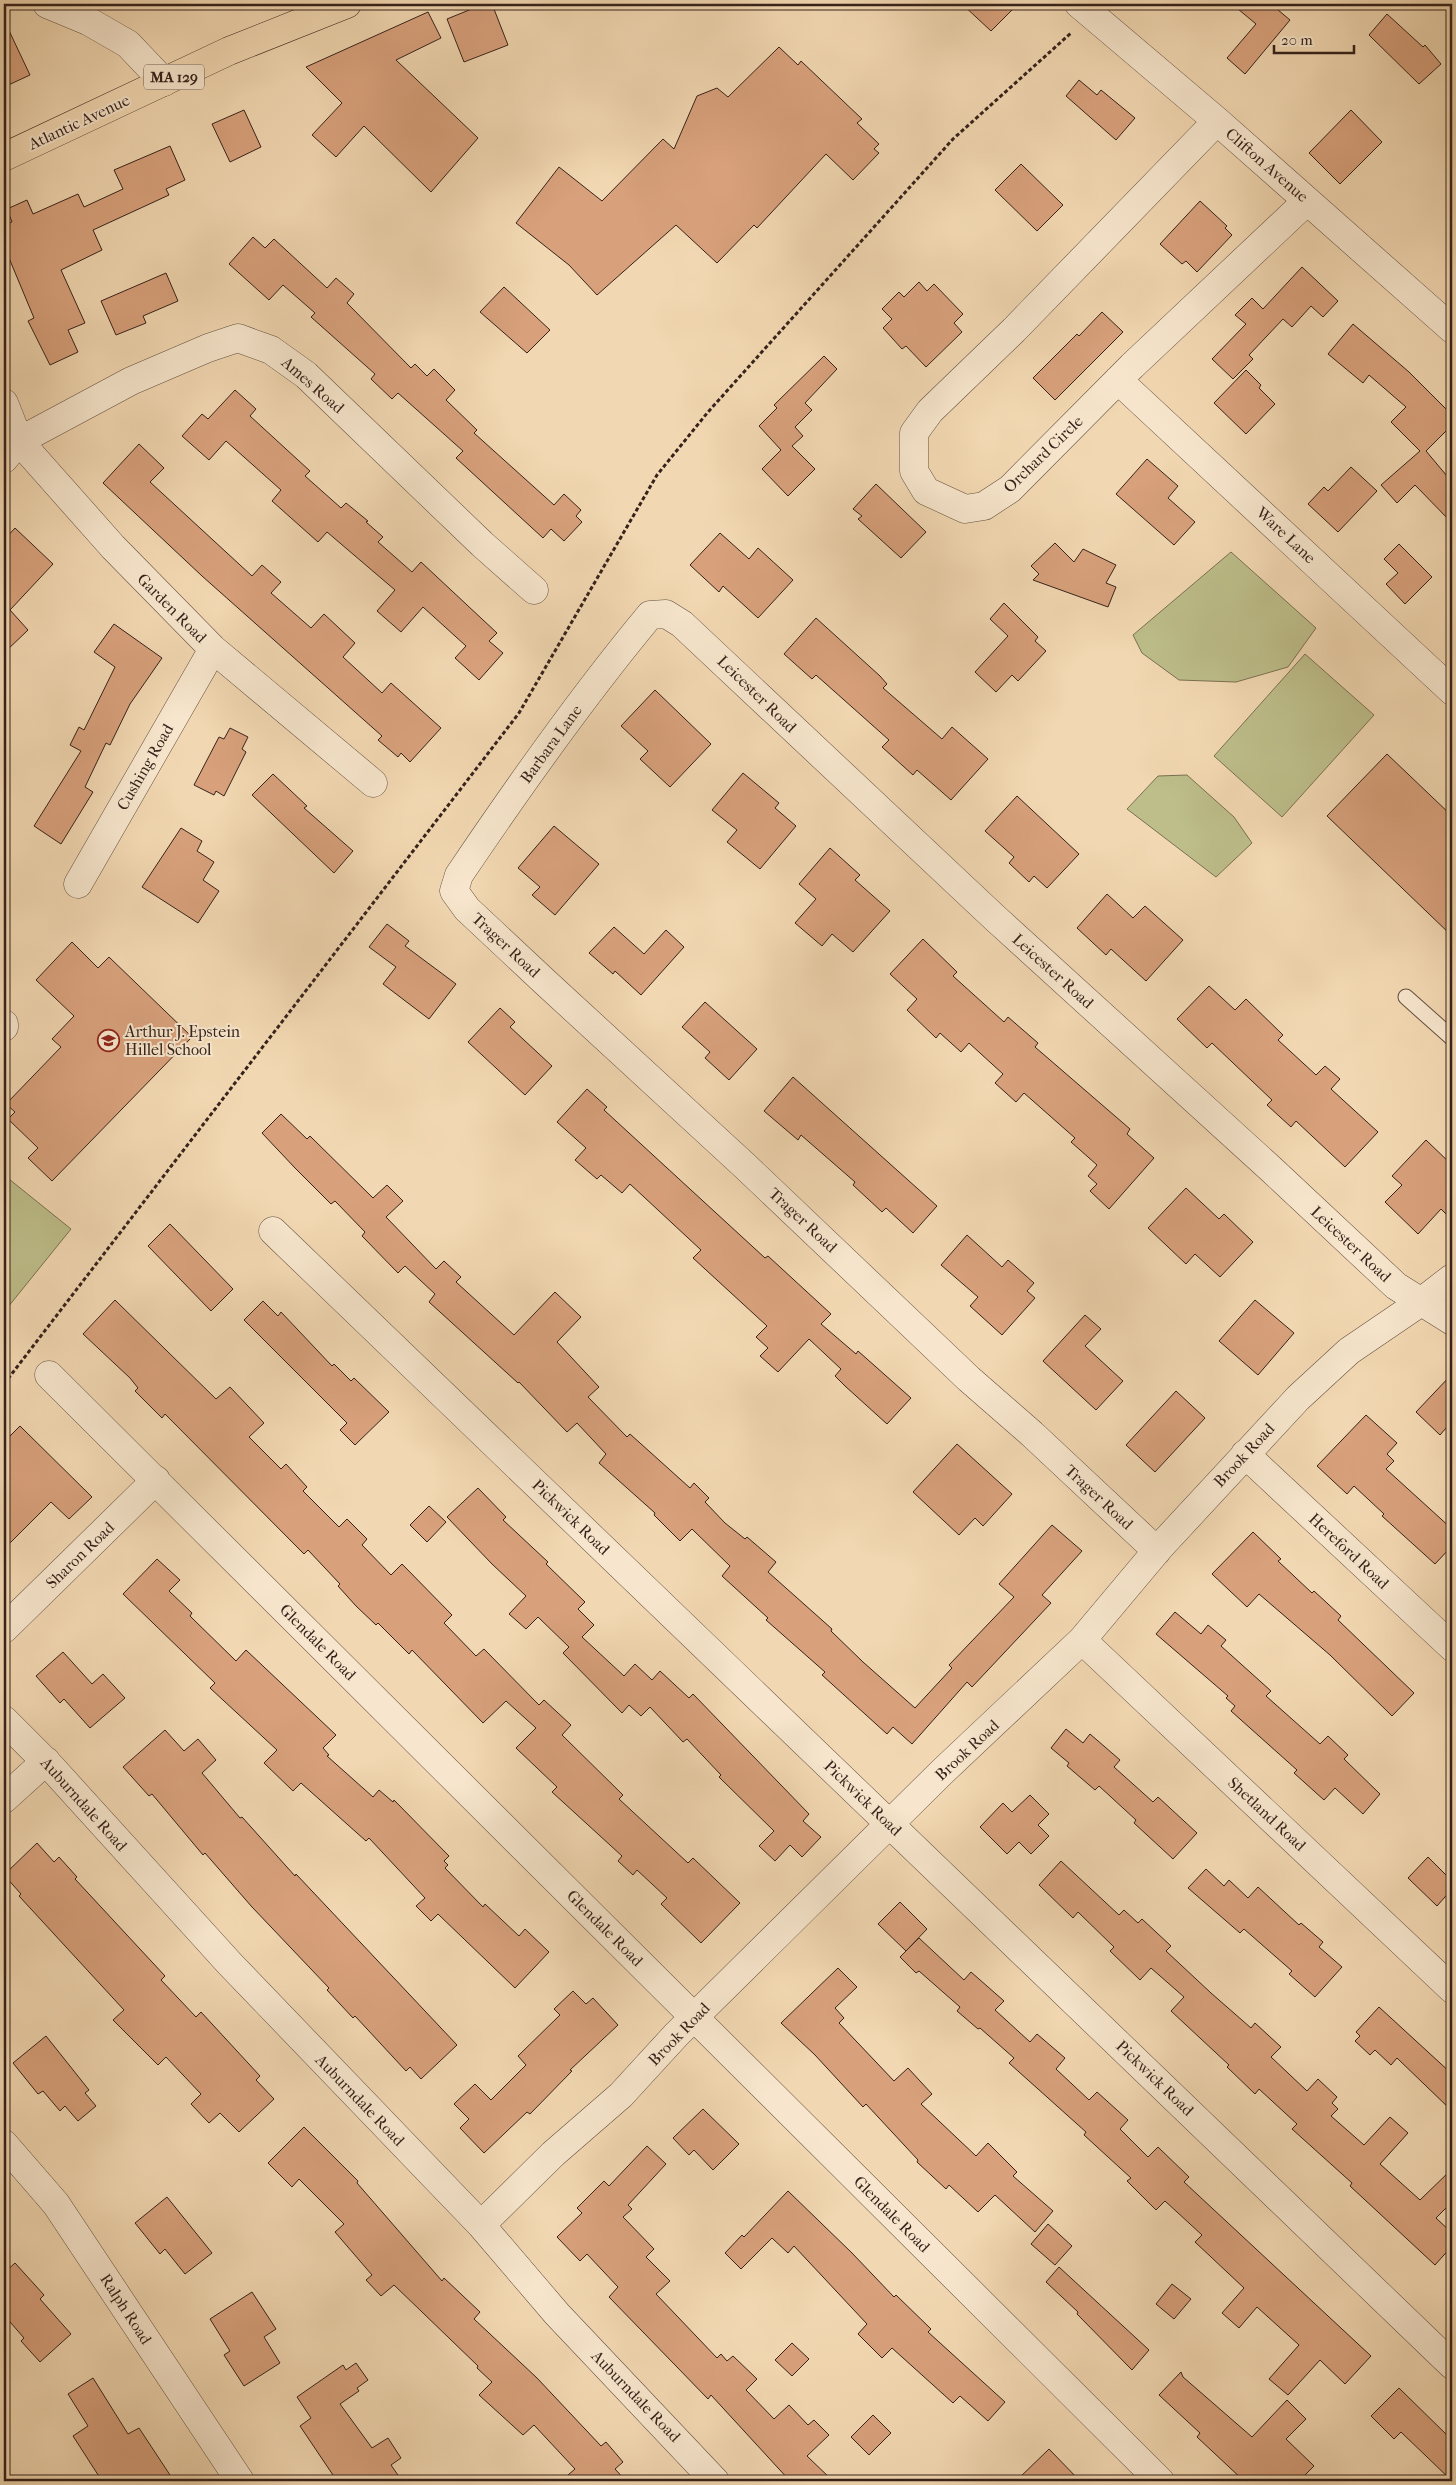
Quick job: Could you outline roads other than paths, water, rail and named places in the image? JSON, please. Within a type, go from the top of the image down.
[{"type":"main road","name":"Atlantic Avenue","points":[[4,157],[229,50],[347,4]]},
{"type":"street","points":[[47,4],[88,21],[128,44],[164,82]]},
{"type":"street","name":"Clifton Avenue","points":[[1085,9],[1217,121],[1452,329]]},
{"type":"street","name":"Orchard Circle","points":[[1217,121],[1014,330],[930,411],[914,433],[914,472],[926,491],[965,509],[984,506],[1010,489],[1118,380],[1308,201]]},
{"type":"street","name":"Ames Road","points":[[11,450],[132,381],[208,348],[238,338],[271,350],[306,375],[474,537],[534,590]]},
{"type":"street","name":"Ware Lane","points":[[1118,380],[1452,691]]},
{"type":"street","name":"Garden Road","points":[[4,403],[11,450],[112,547],[213,649],[374,783]]},
{"type":"street","name":"Barbara Lane","points":[[455,887],[459,876],[512,797],[578,706],[650,616],[660,614]]},
{"type":"street","name":"Leicester Road","points":[[660,614],[666,614],[697,637],[995,918],[1272,1170],[1396,1286],[1452,1321]]},
{"type":"street","name":"Cushing Road","points":[[78,884],[213,649]]},
{"type":"street","name":"Trager Road","points":[[455,887],[454,891],[467,909],[745,1166],[969,1379],[1032,1434],[1157,1551]]},
{"type":"street","name":"Pickwick Road","points":[[273,1230],[1452,2364]]},
{"type":"street","name":"Brook Road","points":[[481,2225],[553,2154],[621,2095],[694,2017],[1082,1640],[1157,1551],[1298,1398],[1349,1351],[1422,1302],[1452,1278]]},
{"type":"street","name":"Glendale Road","points":[[49,1375],[1160,2481]]},
{"type":"street","name":"Hereford Road","points":[[1246,1454],[1452,1647]]},
{"type":"street","name":"Sharon Road","points":[[4,1629],[156,1480]]},
{"type":"street","name":"Shetland Road","points":[[1082,1640],[1452,1989]]},
{"type":"street","name":"Auburndale Road","points":[[4,1720],[46,1761],[230,1964],[481,2225],[557,2314],[715,2481]]},
{"type":"street","points":[[4,1799],[46,1761]]},
{"type":"street","name":"Ralph Road","points":[[4,2144],[56,2204],[240,2481]]},
{"type":"lane","points":[[1406,997],[1452,1038]]},
{"type":"place","name":"Arthur J. Epstein Hillel School","points":[[109,1040]]}]
